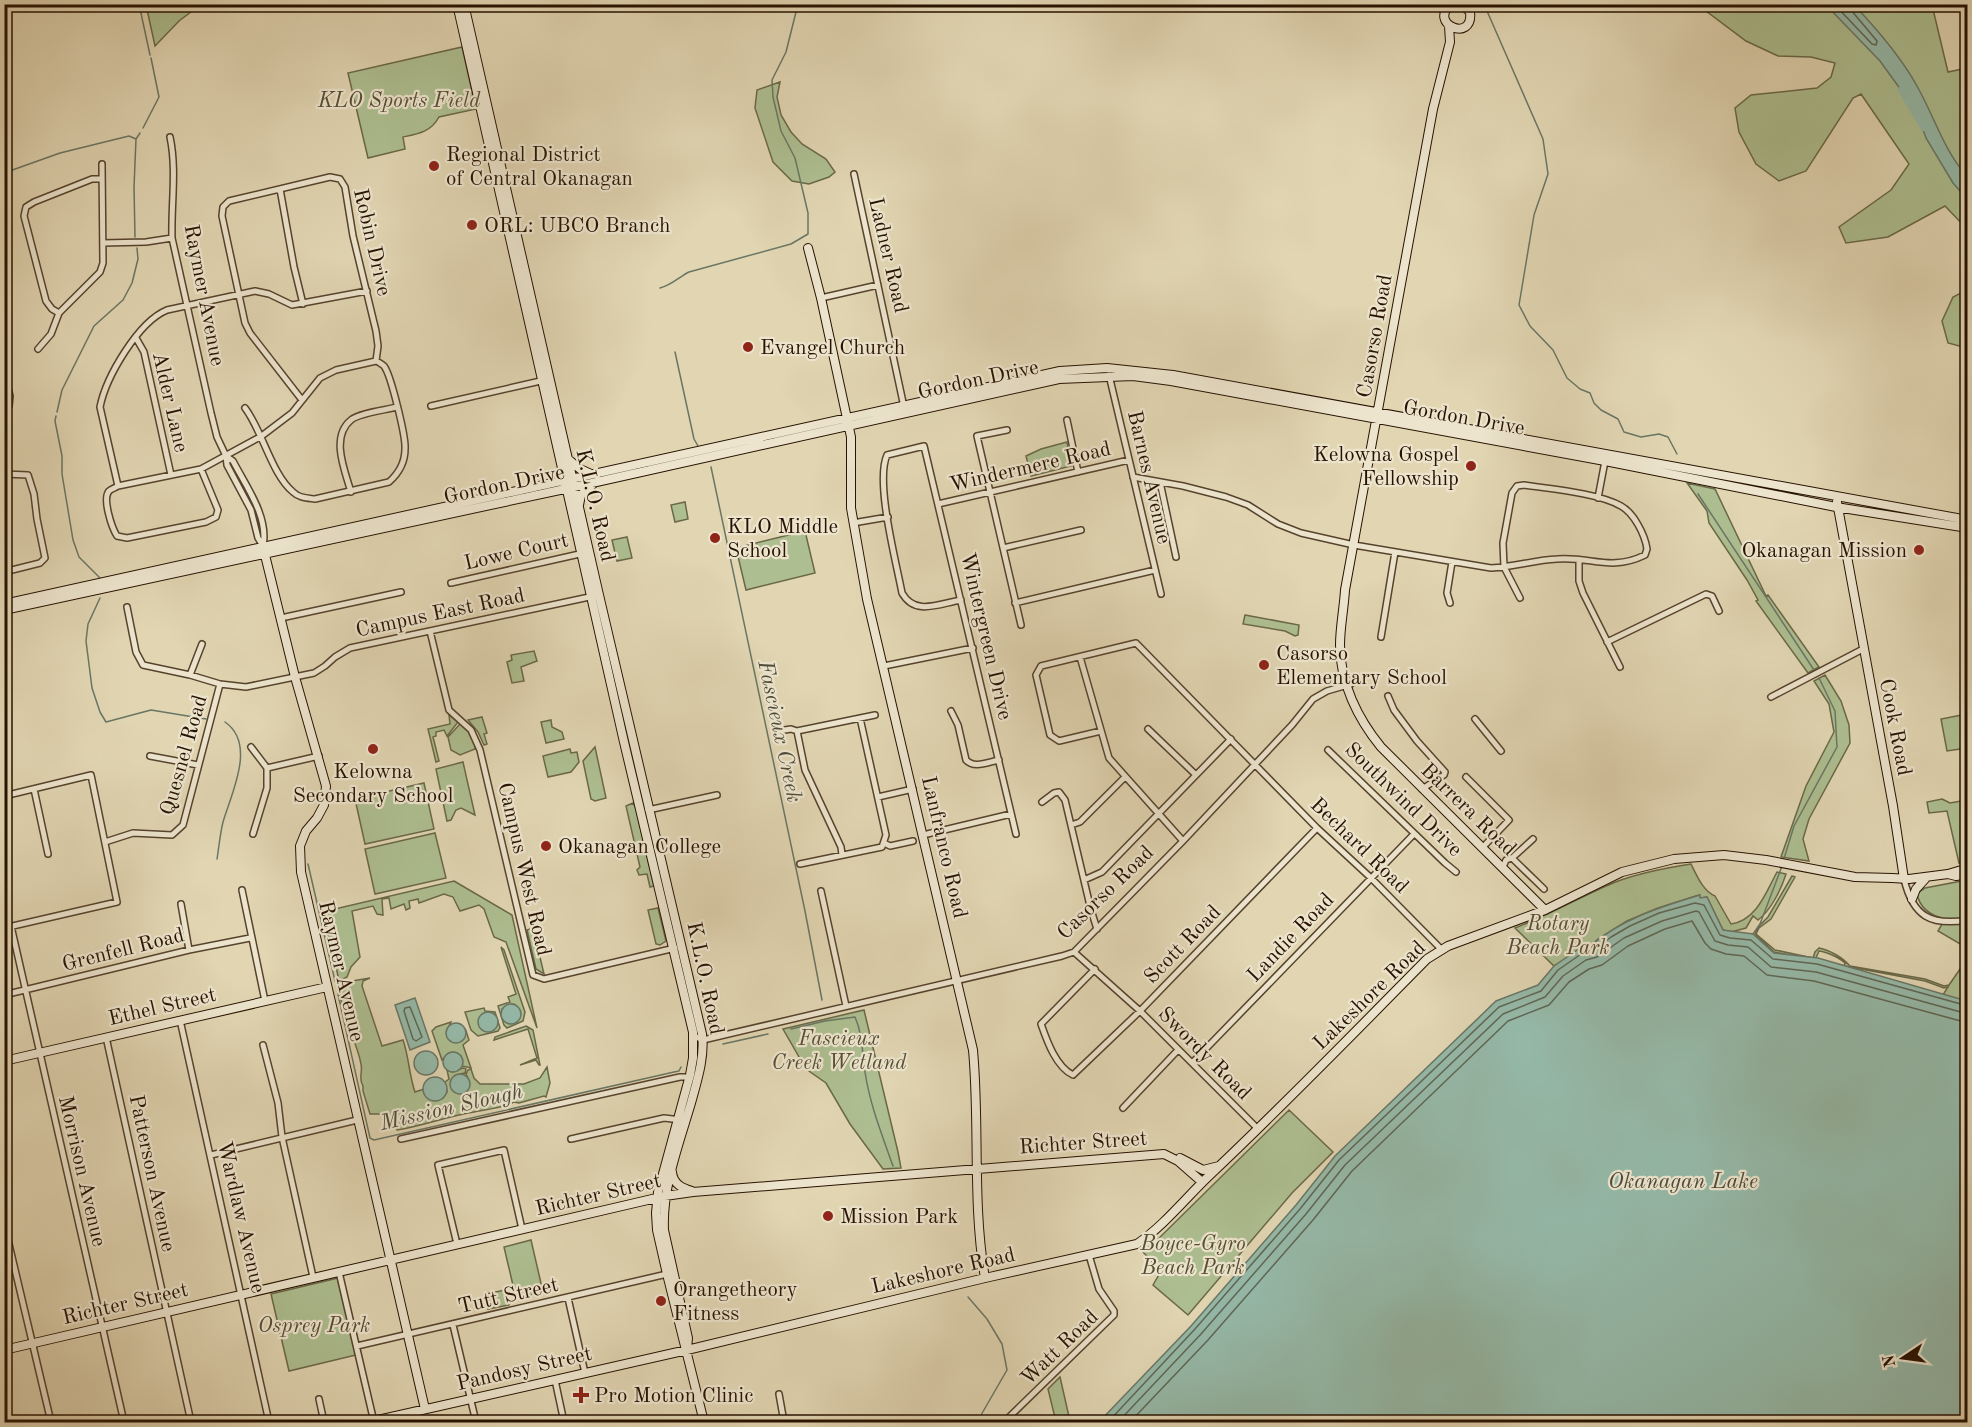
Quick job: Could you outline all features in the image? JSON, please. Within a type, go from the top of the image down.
[{"type":"main road","name":"K.L.O. Road","points":[[457,4],[645,811],[700,1036],[697,1083],[681,1120],[661,1197],[657,1230],[682,1339],[687,1350]]},
{"type":"main road","name":"K.L.O. Road","points":[[464,4],[545,380]]},
{"type":"main road","points":[[1462,4],[1471,16]]},
{"type":"main road","points":[[1471,16],[1474,4]]},
{"type":"main road","points":[[1433,5],[1451,6],[1447,22]]},
{"type":"main road","points":[[1433,5],[1447,22],[1461,29]]},
{"type":"main road","name":"Casorso Road","points":[[1450,42],[1468,24],[1471,16]]},
{"type":"main road","name":"Casorso Road","points":[[1349,684],[1342,637],[1346,590],[1433,109],[1450,42],[1447,22]]},
{"type":"main road","name":"Lanfranco Road","points":[[808,248],[821,297],[850,437],[851,508],[867,599],[973,1050],[977,1086],[979,1240],[985,1278]]},
{"type":"main road","name":"Gordon Drive","points":[[4,610],[543,485],[569,484],[592,479],[904,409],[1060,371],[1156,372],[1836,507],[1968,528]]},
{"type":"main road","name":"Gordon Drive","points":[[1378,416],[1968,519]]},
{"type":"main road","points":[[543,485],[556,474],[563,458],[592,479],[574,507],[564,499],[548,493]]},
{"type":"main road","name":"Gordon Drive","points":[[4,604],[548,493],[569,484]]},
{"type":"main road","name":"Cook Road","points":[[1837,496],[1836,507],[1893,806],[1904,879]]},
{"type":"main road","name":"Raymer Avenue","points":[[264,550],[295,677],[326,786],[324,805],[306,831],[300,846],[301,872],[425,1410]]},
{"type":"main road","name":"Barrera Road","points":[[1349,684],[1370,733],[1422,789],[1545,910]]},
{"type":"main road","name":"Lakeshore Road","points":[[687,1350],[1137,1244],[1157,1230],[1202,1182],[1427,959],[1442,950],[1545,910],[1622,872],[1660,861],[1724,855],[1766,860],[1855,877],[1904,879],[1948,874],[1968,868]]},
{"type":"main road","name":"Lakeshore Road","points":[[1948,874],[1956,876],[1968,874]]},
{"type":"main road","points":[[1912,899],[1920,883],[1927,877]]},
{"type":"main road","name":"Ethel Street","points":[[4,1061],[327,987]]},
{"type":"main road","name":"K.L.O. Road","points":[[687,1350],[688,1338],[664,1230],[661,1197],[672,1168],[693,1058],[700,1036]]},
{"type":"main road","points":[[1164,1154],[1181,1158],[1203,1170],[1220,1165]]},
{"type":"main road","name":"Richter Street","points":[[4,1350],[312,1277],[661,1197],[693,1192],[1164,1154],[1178,1161],[1202,1182]]},
{"type":"main road","points":[[672,1168],[673,1178],[677,1185],[693,1192]]},
{"type":"main road","points":[[687,1350],[704,1422]]},
{"type":"main road","name":"Pandosy Street","points":[[372,1422],[687,1350]]},
{"type":"street","name":"Raymer Avenue","points":[[171,137],[174,158],[172,238],[211,413],[217,437],[226,456],[233,462],[257,507],[265,537],[264,550]]},
{"type":"street","points":[[38,349],[51,334],[59,313],[100,272],[103,263],[102,164]]},
{"type":"street","name":"Ladner Road","points":[[854,174],[904,409]]},
{"type":"street","name":"Robin Drive","points":[[302,400],[244,323],[222,216],[224,207],[229,201],[330,177],[340,179],[345,187],[353,236],[378,345],[376,361]]},
{"type":"street","points":[[59,313],[52,309],[46,301],[24,216],[26,207],[92,179],[102,179]]},
{"type":"street","points":[[280,189],[303,304]]},
{"type":"street","points":[[103,243],[146,242],[172,238]]},
{"type":"street","points":[[821,297],[878,285]]},
{"type":"street","points":[[118,486],[100,407],[103,395],[123,353],[158,314],[255,291],[269,294],[292,305],[367,291]]},
{"type":"street","name":"Alder Lane","points":[[136,338],[144,352],[171,476]]},
{"type":"street","points":[[201,469],[218,510],[216,517],[206,522],[127,538],[117,536],[112,528],[106,498],[109,492],[118,486],[201,469],[226,456],[260,437],[292,413],[320,378],[336,370],[376,361],[384,366],[390,377],[397,407],[405,447],[403,461],[398,474],[389,482],[315,499],[304,498],[293,492],[284,481],[260,437],[252,418],[244,408]]},
{"type":"street","name":"Barnes Avenue","points":[[1108,372],[1161,594]]},
{"type":"street","points":[[4,373],[10,396],[9,406],[4,410]]},
{"type":"street","points":[[431,406],[545,380]]},
{"type":"street","points":[[351,492],[340,450],[345,427],[352,418],[397,407]]},
{"type":"street","points":[[1067,420],[1078,472]]},
{"type":"street","points":[[1007,430],[977,436],[1021,625]]},
{"type":"street","name":"Wintergreen Drive","points":[[888,517],[883,465],[887,455],[924,446],[1016,834]]},
{"type":"street","name":"Windermere Road","points":[[938,504],[1129,460]]},
{"type":"street","points":[[1598,498],[1605,461]]},
{"type":"street","points":[[4,474],[28,475],[34,494],[45,558],[40,563],[4,572]]},
{"type":"street","points":[[1133,477],[1226,497],[1248,505],[1278,524],[1301,533],[1354,545],[1491,568],[1504,567],[1558,558],[1616,564],[1633,561],[1645,555],[1647,549],[1632,514],[1621,505],[1598,498],[1524,485],[1517,486],[1512,493],[1503,543],[1504,567],[1520,598]]},
{"type":"street","points":[[1160,482],[1176,557]]},
{"type":"street","points":[[853,523],[888,517],[902,592],[908,603],[918,608],[961,600]]},
{"type":"street","points":[[1002,548],[1081,530]]},
{"type":"street","points":[[1380,637],[1395,552]]},
{"type":"street","name":"Lowe Court","points":[[451,583],[585,553]]},
{"type":"street","points":[[1450,603],[1447,593],[1452,561]]},
{"type":"street","points":[[1579,561],[1583,593],[1620,667]]},
{"type":"street","points":[[1015,603],[1155,570]]},
{"type":"street","points":[[281,618],[401,592]]},
{"type":"street","points":[[1607,642],[1706,594],[1712,596],[1719,611]]},
{"type":"street","name":"Campus East Road","points":[[127,606],[136,652],[143,665],[220,684],[246,687],[314,673],[350,648],[595,596]]},
{"type":"street","name":"Campus West Road","points":[[430,631],[449,710],[465,723],[478,743],[534,975],[544,979],[678,947]]},
{"type":"street","name":"Bechard Road","points":[[1080,657],[1136,643],[1317,828],[1371,878],[1442,950]]},
{"type":"street","points":[[190,675],[202,644]]},
{"type":"street","points":[[884,666],[973,648]]},
{"type":"street","points":[[1772,697],[1863,649]]},
{"type":"street","points":[[1101,731],[1059,741],[1050,735],[1036,675],[1041,666],[1080,657],[1109,758],[1183,841]]},
{"type":"street","name":"Quesnel Road","points":[[105,842],[133,833],[172,835],[183,825],[220,684]]},
{"type":"street","name":"Casorso Road","points":[[700,1036],[718,1035],[958,981],[1074,952],[1183,841],[1313,699],[1327,691],[1349,684]]},
{"type":"street","points":[[1388,696],[1400,718],[1446,772],[1422,789]]},
{"type":"street","points":[[951,711],[958,725],[966,760],[969,764],[976,765],[999,760]]},
{"type":"street","points":[[778,731],[791,729],[797,731],[875,715]]},
{"type":"street","points":[[800,864],[882,847],[884,843],[886,835],[860,718]]},
{"type":"street","points":[[1474,719],[1501,751]]},
{"type":"street","points":[[1148,729],[1196,776]]},
{"type":"street","points":[[797,731],[805,770],[841,847],[842,855]]},
{"type":"street","points":[[1084,880],[1102,872],[1231,739]]},
{"type":"street","points":[[251,747],[267,768],[267,788],[253,834]]},
{"type":"street","name":"Southwind Drive","points":[[1328,750],[1456,872]]},
{"type":"street","points":[[150,756],[198,765]]},
{"type":"street","points":[[267,768],[319,756]]},
{"type":"street","points":[[4,796],[91,774],[117,902],[8,927]]},
{"type":"street","points":[[1071,825],[1080,822],[1125,777]]},
{"type":"street","points":[[1466,777],[1509,820],[1482,847]]},
{"type":"street","points":[[34,789],[48,854]]},
{"type":"street","points":[[878,797],[913,789]]},
{"type":"street","points":[[1042,802],[1054,793],[1059,792],[1062,795],[1097,929]]},
{"type":"street","points":[[645,811],[717,795]]},
{"type":"street","points":[[923,835],[1011,814]]},
{"type":"street","name":"Scott Road","points":[[1095,969],[1041,1024],[1046,1039],[1066,1072],[1073,1076],[1140,1011],[1317,828]]},
{"type":"street","name":"Landie Road","points":[[1192,1063],[1414,834]]},
{"type":"street","points":[[1503,867],[1506,860],[1512,858],[1533,839]]},
{"type":"street","points":[[884,843],[890,846],[913,841]]},
{"type":"street","points":[[1512,858],[1544,889]]},
{"type":"street","points":[[1515,879],[1524,869]]},
{"type":"street","name":"Cook Road","points":[[1904,879],[1912,899],[1923,914],[1932,920],[1947,923],[1968,920]]},
{"type":"street","points":[[242,890],[250,938],[265,1001]]},
{"type":"street","points":[[821,891],[846,1006]]},
{"type":"street","points":[[181,904],[189,950]]},
{"type":"street","name":"Morrison Avenue","points":[[8,927],[25,990],[124,1422]]},
{"type":"street","name":"Grenfell Road","points":[[4,995],[189,950],[250,938]]},
{"type":"street","name":"Swordy Road","points":[[1074,952],[1140,1011],[1258,1129]]},
{"type":"street","name":"Wardlaw Avenue","points":[[180,1020],[269,1422]]},
{"type":"street","name":"Patterson Avenue","points":[[106,1037],[191,1422]]},
{"type":"street","points":[[263,1045],[278,1103],[282,1137],[312,1277]]},
{"type":"street","points":[[1123,1108],[1178,1050]]},
{"type":"street","points":[[401,1139],[680,1077],[690,1077]]},
{"type":"street","points":[[571,1139],[664,1118],[681,1120]]},
{"type":"street","points":[[210,1155],[357,1119]]},
{"type":"street","points":[[457,1244],[438,1165],[504,1150],[522,1229]]},
{"type":"street","points":[[4,1223],[51,1422]]},
{"type":"street","name":"Watt Road","points":[[1004,1422],[1114,1315],[1114,1311],[1099,1289],[1089,1255]]},
{"type":"street","points":[[339,1272],[372,1422]]},
{"type":"street","name":"Tutt Street","points":[[357,1346],[667,1274]]},
{"type":"street","points":[[568,1298],[585,1372]]},
{"type":"street","points":[[453,1325],[476,1422]]},
{"type":"street","points":[[555,1380],[564,1422]]},
{"type":"street","points":[[779,1394],[784,1422]]},
{"type":"street","points":[[319,1399],[324,1422]]},
{"type":"street","points":[[914,1422],[944,1422]]},
{"type":"green space","points":[[146,4],[200,5],[179,21],[155,46]]},
{"type":"green space","points":[[1698,5],[1932,5],[1948,72],[1967,68],[1967,229],[1945,206],[1888,237],[1846,243],[1839,227],[1891,190],[1909,164],[1861,94],[1853,98],[1806,171],[1779,181],[1756,164],[1739,132],[1735,108],[1751,95],[1817,88],[1831,77],[1835,63],[1811,57],[1778,56],[1746,41]]},
{"type":"green space","name":"KLO Sports Field","points":[[462,47],[476,109],[439,117],[428,129],[403,137],[405,149],[368,158],[348,73]]},
{"type":"green space","points":[[780,82],[777,97],[781,115],[791,132],[802,144],[826,159],[835,172],[829,177],[809,184],[792,181],[773,162],[755,108],[757,90]]},
{"type":"green space","points":[[1967,290],[1967,348],[1948,343],[1942,321],[1953,297]]},
{"type":"green space","points":[[1067,442],[1071,466],[1031,476],[1026,456]]},
{"type":"green space","points":[[1687,483],[1715,489],[1766,596],[1768,595],[1819,667],[1808,673],[1756,601],[1758,600],[1747,580],[1709,523],[1707,511]]},
{"type":"green space","points":[[685,502],[688,519],[675,522],[671,505]]},
{"type":"green space","points":[[805,531],[815,573],[746,590],[736,548]]},
{"type":"green space","points":[[627,537],[632,558],[617,561],[612,540]]},
{"type":"green space","points":[[1245,615],[1299,625],[1298,635],[1243,624]]},
{"type":"green space","points":[[534,651],[537,661],[521,667],[524,681],[512,683],[507,662],[512,660],[511,655]]},
{"type":"green space","points":[[1825,675],[1841,701],[1849,725],[1850,743],[1809,819],[1803,839],[1809,861],[1781,857],[1806,786],[1834,732],[1829,704],[1814,681]]},
{"type":"green space","points":[[1967,714],[1967,748],[1947,751],[1941,719]]},
{"type":"green space","points":[[449,715],[458,722],[447,736],[444,730],[436,732],[436,736],[433,737],[439,761],[436,762],[428,729],[450,724]]},
{"type":"green space","points":[[482,717],[487,733],[484,734],[487,744],[484,745],[478,732],[468,720]]},
{"type":"green space","points":[[551,720],[552,727],[562,732],[564,739],[546,743],[541,722]]},
{"type":"green space","points":[[461,723],[469,732],[475,749],[460,755],[451,750],[448,737]]},
{"type":"green space","points":[[595,747],[606,798],[595,801],[591,799],[583,761]]},
{"type":"green space","points":[[570,749],[571,753],[577,752],[579,762],[571,772],[548,777],[543,756]]},
{"type":"green space","points":[[463,762],[475,815],[461,808],[456,810],[451,820],[447,821],[436,769]]},
{"type":"green space","points":[[424,783],[434,829],[365,844],[355,799]]},
{"type":"green space","points":[[1942,799],[1950,803],[1967,800],[1967,861],[1959,863],[1947,811],[1929,813],[1927,802]]},
{"type":"green space","points":[[633,803],[654,886],[650,887],[647,874],[639,875],[637,870],[640,867],[626,806]]},
{"type":"green space","points":[[435,833],[446,878],[375,894],[365,849]]},
{"type":"green space","name":"Rotary Beach Park","points":[[1691,864],[1707,891],[1715,896],[1731,924],[1748,917],[1754,911],[1777,872],[1786,874],[1775,899],[1763,916],[1758,920],[1753,916],[1746,928],[1731,932],[1723,930],[1707,897],[1700,898],[1699,895],[1627,921],[1589,947],[1554,966],[1515,928],[1622,879]]},
{"type":"green space","points":[[1792,876],[1795,877],[1771,919],[1759,928],[1756,934],[1775,950],[1813,958],[1819,948],[1836,955],[1850,966],[1925,979],[1944,986],[1949,985],[1967,959],[1967,997],[1944,1032],[1925,1023],[1948,987],[1844,966],[1845,963],[1840,959],[1819,951],[1815,960],[1774,952],[1755,934],[1759,926],[1768,917]]},
{"type":"green space","points":[[1967,880],[1967,948],[1938,931],[1945,919],[1927,911],[1917,894],[1925,888]]},
{"type":"green space","points":[[454,881],[512,915],[537,1028],[506,942],[494,937],[484,909],[479,905],[460,911],[453,897],[444,894],[419,903],[418,899],[409,901],[410,908],[406,910],[404,904],[391,909],[389,898],[382,899],[383,915],[377,914],[373,906],[352,911],[360,957],[351,967],[347,977],[339,981],[336,957],[334,957],[322,912]]},
{"type":"green space","points":[[658,908],[666,941],[660,945],[656,944],[648,910]]},
{"type":"green space","points":[[533,928],[544,974],[536,969],[527,930]]},
{"type":"green space","points":[[501,947],[525,1012],[523,1021],[507,1028],[498,1006],[510,1002],[508,997],[516,994]],"holes":[[[514,1004],[520,1011],[516,1022],[509,1024],[504,1020],[502,1009],[507,1005]]]},
{"type":"green space","points":[[370,978],[363,981],[362,986],[382,1046],[403,1040],[415,1092],[424,1089],[436,1101],[443,1098],[447,1092],[445,1082],[449,1079],[447,1070],[452,1072],[466,1069],[465,1073],[460,1074],[458,1093],[465,1092],[468,1078],[466,1074],[471,1069],[474,1078],[480,1084],[524,1084],[540,1078],[547,1067],[550,1083],[546,1097],[514,1102],[501,1107],[397,1130],[379,1114],[370,1114],[363,1091],[359,1056],[338,987],[352,981]]},
{"type":"green space","points":[[484,1008],[485,1011],[495,1012],[500,1028],[498,1031],[478,1036],[471,1030],[465,1012]]},
{"type":"green space","name":"Fascieux Creek Wetland","points":[[864,1010],[901,1168],[883,1169],[850,1124],[826,1083],[806,1069],[783,1029]]},
{"type":"green space","points":[[451,1022],[447,1030],[452,1041],[461,1041],[466,1031],[469,1040],[463,1045],[471,1068],[462,1066],[461,1056],[453,1052],[442,1060],[432,1031],[436,1027]]},
{"type":"green space","points":[[526,1026],[533,1030],[540,1065],[536,1060],[520,1065],[537,1058],[528,1029],[494,1040],[495,1037]]},
{"type":"green space","name":"Boyce-Gyro Beach Park","points":[[1289,1110],[1333,1152],[1292,1193],[1188,1315],[1153,1285],[1161,1271],[1142,1251],[1151,1246]]},
{"type":"green space","points":[[531,1240],[543,1292],[516,1298],[504,1247]]},
{"type":"green space","name":"Osprey Park","points":[[338,1278],[356,1355],[289,1371],[271,1294]]},
{"type":"green space","points":[[505,1290],[509,1305],[488,1309],[485,1294]]},
{"type":"green space","points":[[1060,1377],[1070,1422],[1056,1422],[1048,1389]]},
{"type":"water","points":[[1826,5],[1854,5],[1896,54],[1917,86],[1952,156],[1967,176],[1967,199],[1953,183],[1926,138],[1917,112],[1880,61]]},
{"type":"water","name":"Okanagan Lake","points":[[1700,895],[1700,898],[1707,897],[1723,930],[1753,934],[1774,953],[1818,958],[1967,1001],[1967,1422],[1099,1422],[1191,1326],[1296,1205],[1335,1156],[1496,1001],[1538,985],[1554,966],[1586,944],[1589,947],[1628,921]]},
{"type":"water","points":[[415,998],[430,1042],[410,1050],[395,1005]]},
{"type":"water","points":[[511,1004],[518,1007],[521,1014],[518,1021],[511,1024],[504,1021],[501,1014],[504,1007]]},
{"type":"water","points":[[488,1012],[495,1015],[498,1022],[495,1029],[488,1032],[481,1029],[478,1022],[481,1015]]},
{"type":"water","points":[[456,1023],[463,1026],[466,1033],[463,1040],[456,1043],[449,1040],[446,1033],[449,1026]]},
{"type":"water","points":[[426,1051],[431,1052],[437,1058],[437,1068],[431,1074],[426,1075],[421,1074],[415,1068],[414,1063],[415,1058],[421,1052]]},
{"type":"water","points":[[453,1052],[460,1055],[463,1062],[460,1069],[453,1072],[446,1069],[443,1062],[446,1055]]},
{"type":"water","points":[[460,1074],[467,1077],[470,1084],[467,1091],[460,1094],[453,1091],[450,1084],[453,1077]]},
{"type":"water","points":[[435,1077],[440,1078],[446,1084],[446,1094],[440,1100],[435,1101],[430,1100],[424,1094],[423,1089],[424,1084],[430,1078]]},
{"type":"waterway","name":"Mission Slough","points":[[139,4],[150,55]]},
{"type":"waterway","name":"Fascieux Creek","points":[[660,288],[689,272],[791,244],[808,234],[808,213],[795,158],[781,131],[773,97],[772,80],[786,52],[798,4]]},
{"type":"waterway","points":[[1487,11],[1543,139],[1548,174],[1534,215],[1519,305],[1530,326],[1553,350],[1567,378],[1580,389],[1590,393],[1594,403],[1601,410],[1618,419],[1624,432],[1641,437],[1659,434],[1668,437],[1677,454]]},
{"type":"waterway","name":"Mission Slough","points":[[143,128],[159,97],[151,58]]},
{"type":"waterway","points":[[1902,90],[1924,127]]},
{"type":"waterway","name":"Mission Slough","points":[[135,237],[136,139],[140,133]]},
{"type":"waterway","points":[[4,173],[60,153],[129,136],[136,139]]},
{"type":"waterway","name":"Mission Slough","points":[[57,412],[62,390],[94,326],[123,300],[132,283],[138,259],[137,248]]},
{"type":"waterway","name":"Fascieux Creek","points":[[675,352],[694,439],[698,446]]},
{"type":"waterway","name":"Mission Slough","points":[[56,416],[62,456],[62,474],[73,540],[79,557],[100,578]]},
{"type":"waterway","name":"Fascieux Creek","points":[[711,467],[822,1000]]},
{"type":"waterway","points":[[1698,494],[1814,670]]},
{"type":"waterway","name":"Mission Slough","points":[[100,598],[88,624],[86,641],[92,688],[106,722],[151,710],[206,719]]},
{"type":"waterway","points":[[1783,862],[1794,826],[1837,747],[1835,711],[1819,678]]},
{"type":"waterway","name":"Mission Slough","points":[[217,859],[223,822],[236,784],[241,756],[234,731],[225,722]]},
{"type":"waterway","name":"Mission Slough","points":[[308,864],[335,981]]},
{"type":"waterway","points":[[1753,934],[1760,924],[1782,866]]},
{"type":"waterway","name":"Mission Slough","points":[[338,994],[370,1138],[374,1140],[679,1071],[681,1067]]},
{"type":"waterway","name":"Fascieux Creek","points":[[791,1029],[855,1017],[861,1037],[870,1096],[893,1166]]},
{"type":"waterway","name":"Mission Slough","points":[[723,1044],[768,1034]]},
{"type":"waterway","name":"Fascieux Creek","points":[[968,1297],[987,1319],[1002,1344],[1007,1370],[977,1422]]},
{"type":"place","name":"Regional District of Central Okanagan","points":[[434,166]]},
{"type":"place","name":"ORL: UBCO Branch","points":[[472,225]]},
{"type":"place","name":"Evangel Church","points":[[748,347]]},
{"type":"place","name":"Kelowna Gospel Fellowship","points":[[1471,466]]},
{"type":"place","name":"KLO Middle School","points":[[715,538]]},
{"type":"place","name":"Okanagan Mission","points":[[1919,550]]},
{"type":"place","name":"Casorso Elementary School","points":[[1264,665]]},
{"type":"place","name":"Kelowna Secondary School","points":[[373,749]]},
{"type":"place","name":"Okanagan College","points":[[546,846]]},
{"type":"place","name":"Mission Park","points":[[828,1216]]},
{"type":"place","name":"Orangetheory Fitness","points":[[661,1301]]},
{"type":"place","name":"Pro Motion Clinic","points":[[581,1395]]}]
